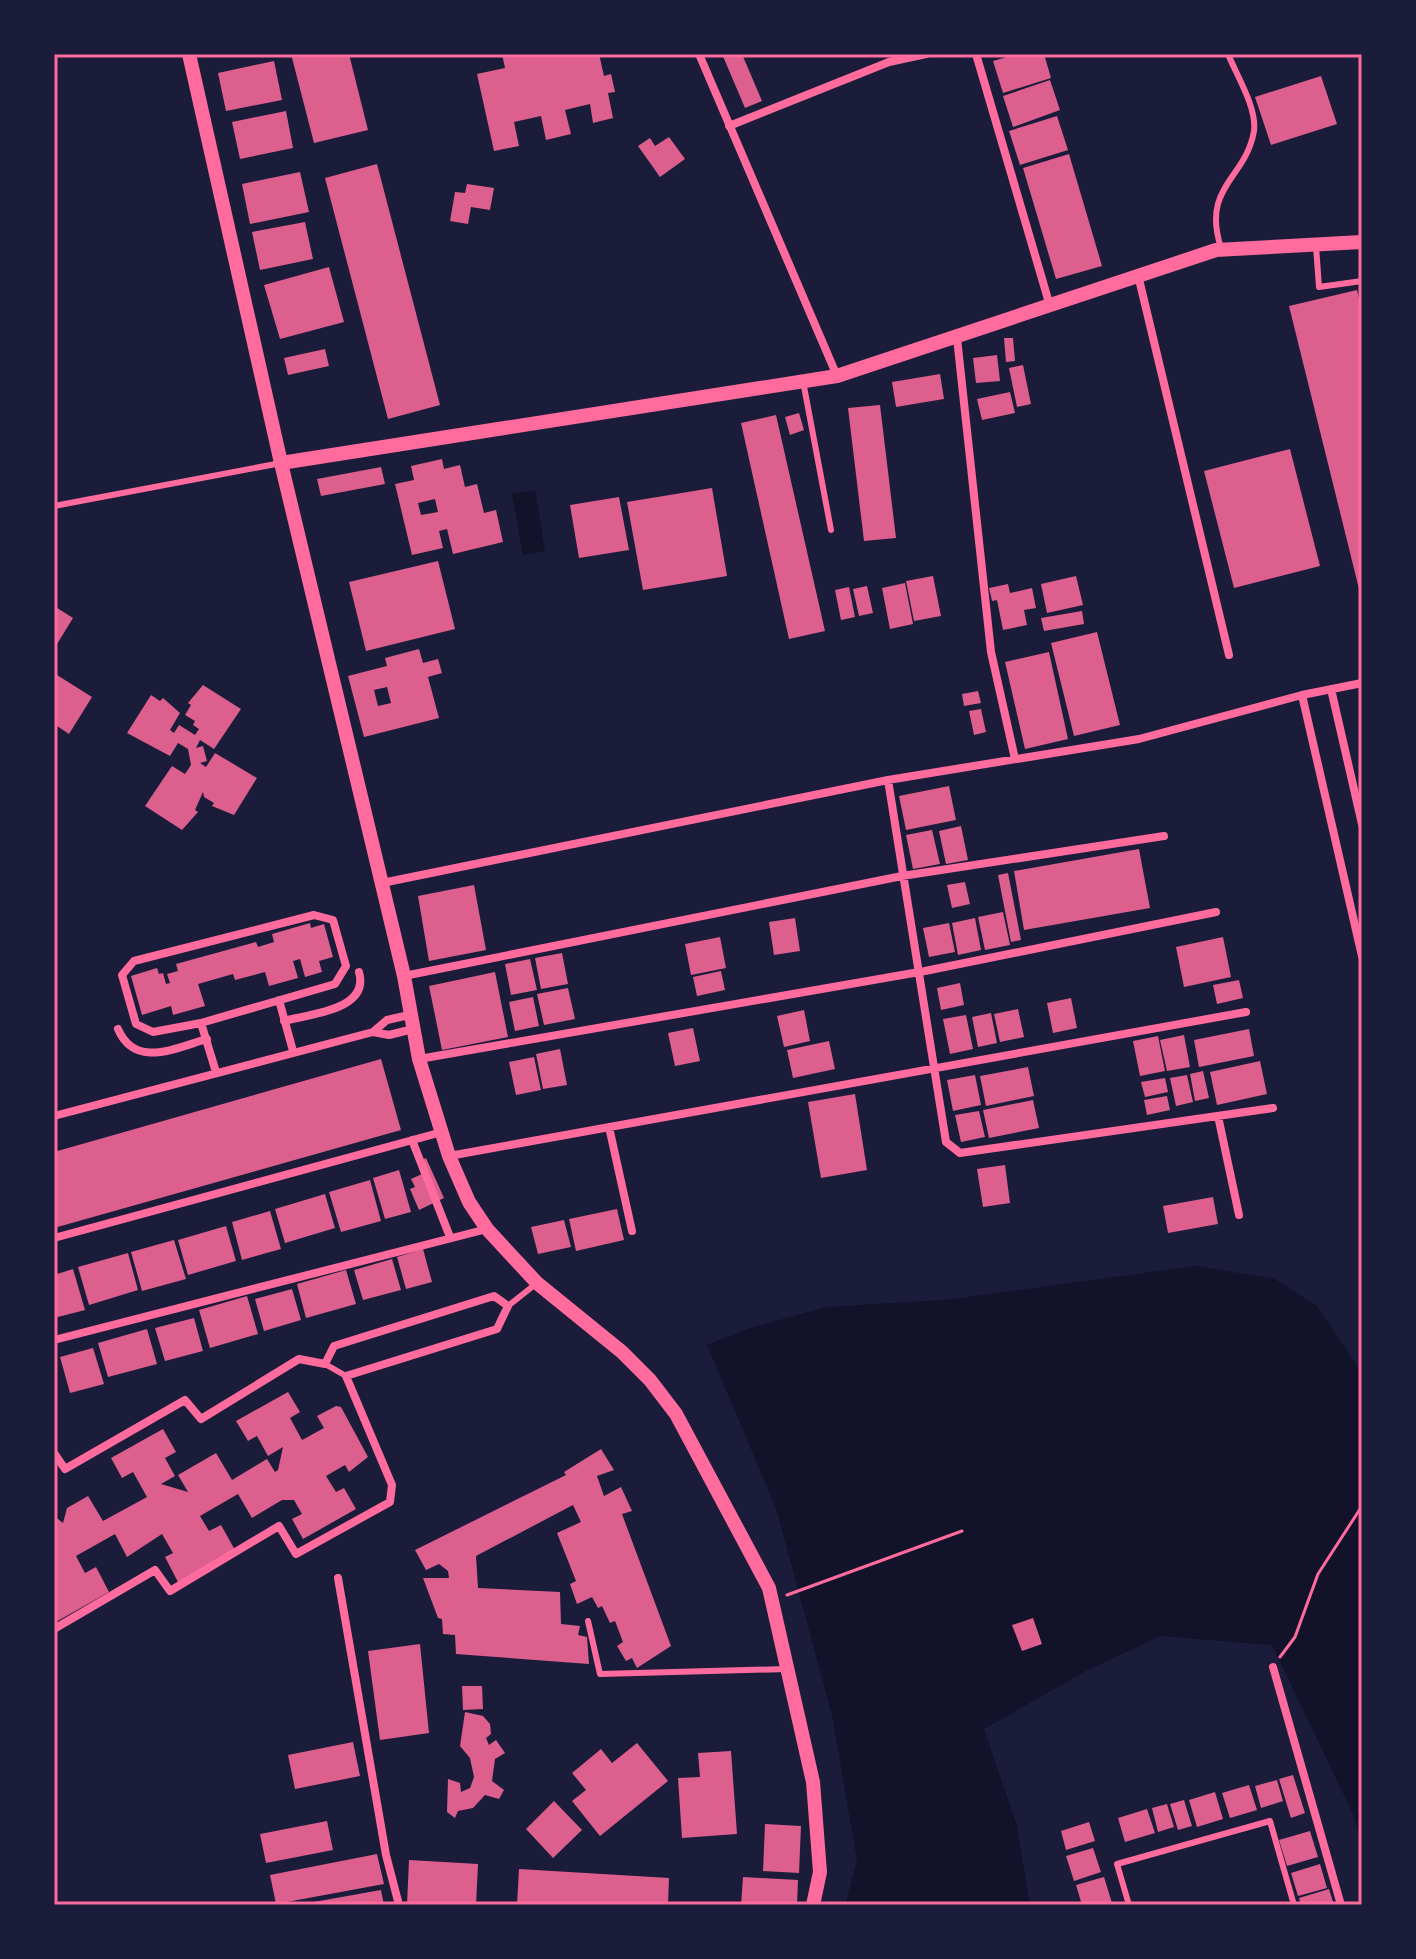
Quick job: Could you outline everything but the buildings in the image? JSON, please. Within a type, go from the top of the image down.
[{"type":"street","points":[[189,54],[281,463],[404,976],[419,1059],[449,1156],[469,1202],[487,1229],[537,1283],[622,1352],[676,1414],[769,1588],[813,1782],[820,1872],[813,1905]]},
{"type":"street","points":[[699,54],[837,376]]},
{"type":"street","points":[[729,126],[889,62],[926,54]]},
{"type":"street","points":[[976,54],[1050,306]]},
{"type":"street","points":[[281,463],[837,376],[957,338],[1138,274],[1222,250],[1362,242]]},
{"type":"street","points":[[1138,274],[1229,655]]},
{"type":"street","points":[[957,338],[991,652],[1015,759]]},
{"type":"street","points":[[382,883],[888,780],[1139,739],[1302,695],[1362,683]]},
{"type":"street","points":[[1331,689],[1362,824]]},
{"type":"street","points":[[1302,695],[1362,956]]},
{"type":"street","points":[[888,780],[946,1142],[960,1153],[1273,1108]]},
{"type":"street","points":[[404,976],[902,876],[1164,836]]},
{"type":"street","points":[[419,1059],[918,970],[1216,912]]},
{"type":"street","points":[[314,915],[333,920],[346,966],[335,984],[201,1023],[153,1032],[136,1024],[122,975],[134,961],[149,957],[314,915]]},
{"type":"street","points":[[284,1021],[350,1003],[360,989],[359,972]]},
{"type":"street","points":[[279,1000],[293,1051]]},
{"type":"street","points":[[449,1156],[1246,1012]]},
{"type":"street","points":[[373,1032],[387,1020],[411,1022]]},
{"type":"street","points":[[54,1116],[293,1051],[373,1032],[389,1035],[411,1022]]},
{"type":"street","points":[[201,1023],[216,1072]]},
{"type":"street","points":[[118,1029],[133,1049],[153,1055],[207,1039]]},
{"type":"street","points":[[1218,1116],[1239,1215]]},
{"type":"street","points":[[609,1127],[632,1231]]},
{"type":"street","points":[[54,1238],[442,1132]]},
{"type":"street","points":[[412,1140],[450,1237]]},
{"type":"street","points":[[54,1340],[487,1229]]},
{"type":"street","points":[[54,1453],[65,1469],[185,1400],[201,1419],[299,1359],[325,1364],[334,1346],[494,1296],[508,1306],[497,1329],[346,1376],[392,1485],[390,1502],[296,1554],[279,1526],[170,1591],[155,1570],[54,1629]]},
{"type":"street","points":[[338,1578],[386,1855],[399,1905]]},
{"type":"street","points":[[1273,1667],[1341,1905]]},
{"type":"lane","points":[[1222,250],[1216,219],[1218,198],[1254,132],[1252,112],[1228,54]]},
{"type":"lane","points":[[1315,243],[1319,287],[1362,281]]},
{"type":"lane","points":[[803,381],[831,530]]},
{"type":"lane","points":[[54,506],[281,463]]},
{"type":"lane","points":[[508,1306],[537,1283]]},
{"type":"lane","points":[[325,1364],[346,1376]]},
{"type":"lane","points":[[588,1621],[600,1674],[787,1669]]},
{"type":"lane","points":[[1129,1905],[1117,1864],[1270,1821],[1294,1905]]},
{"type":"path","points":[[1273,1667],[1295,1637],[1318,1574],[1362,1506]]},
{"type":"path","points":[[772,1600],[962,1531]]},
{"type":"shaded area","points":[[535,490],[545,551],[523,555],[512,494]]},
{"type":"shaded area","points":[[1196,1266],[1275,1279],[1317,1306],[1362,1373],[1362,1847],[1354,1816],[1272,1645],[1160,1636],[1086,1671],[984,1729],[1017,1826],[1030,1905],[845,1905],[857,1860],[832,1715],[776,1508],[707,1345],[744,1330],[826,1307],[945,1300]]}]
